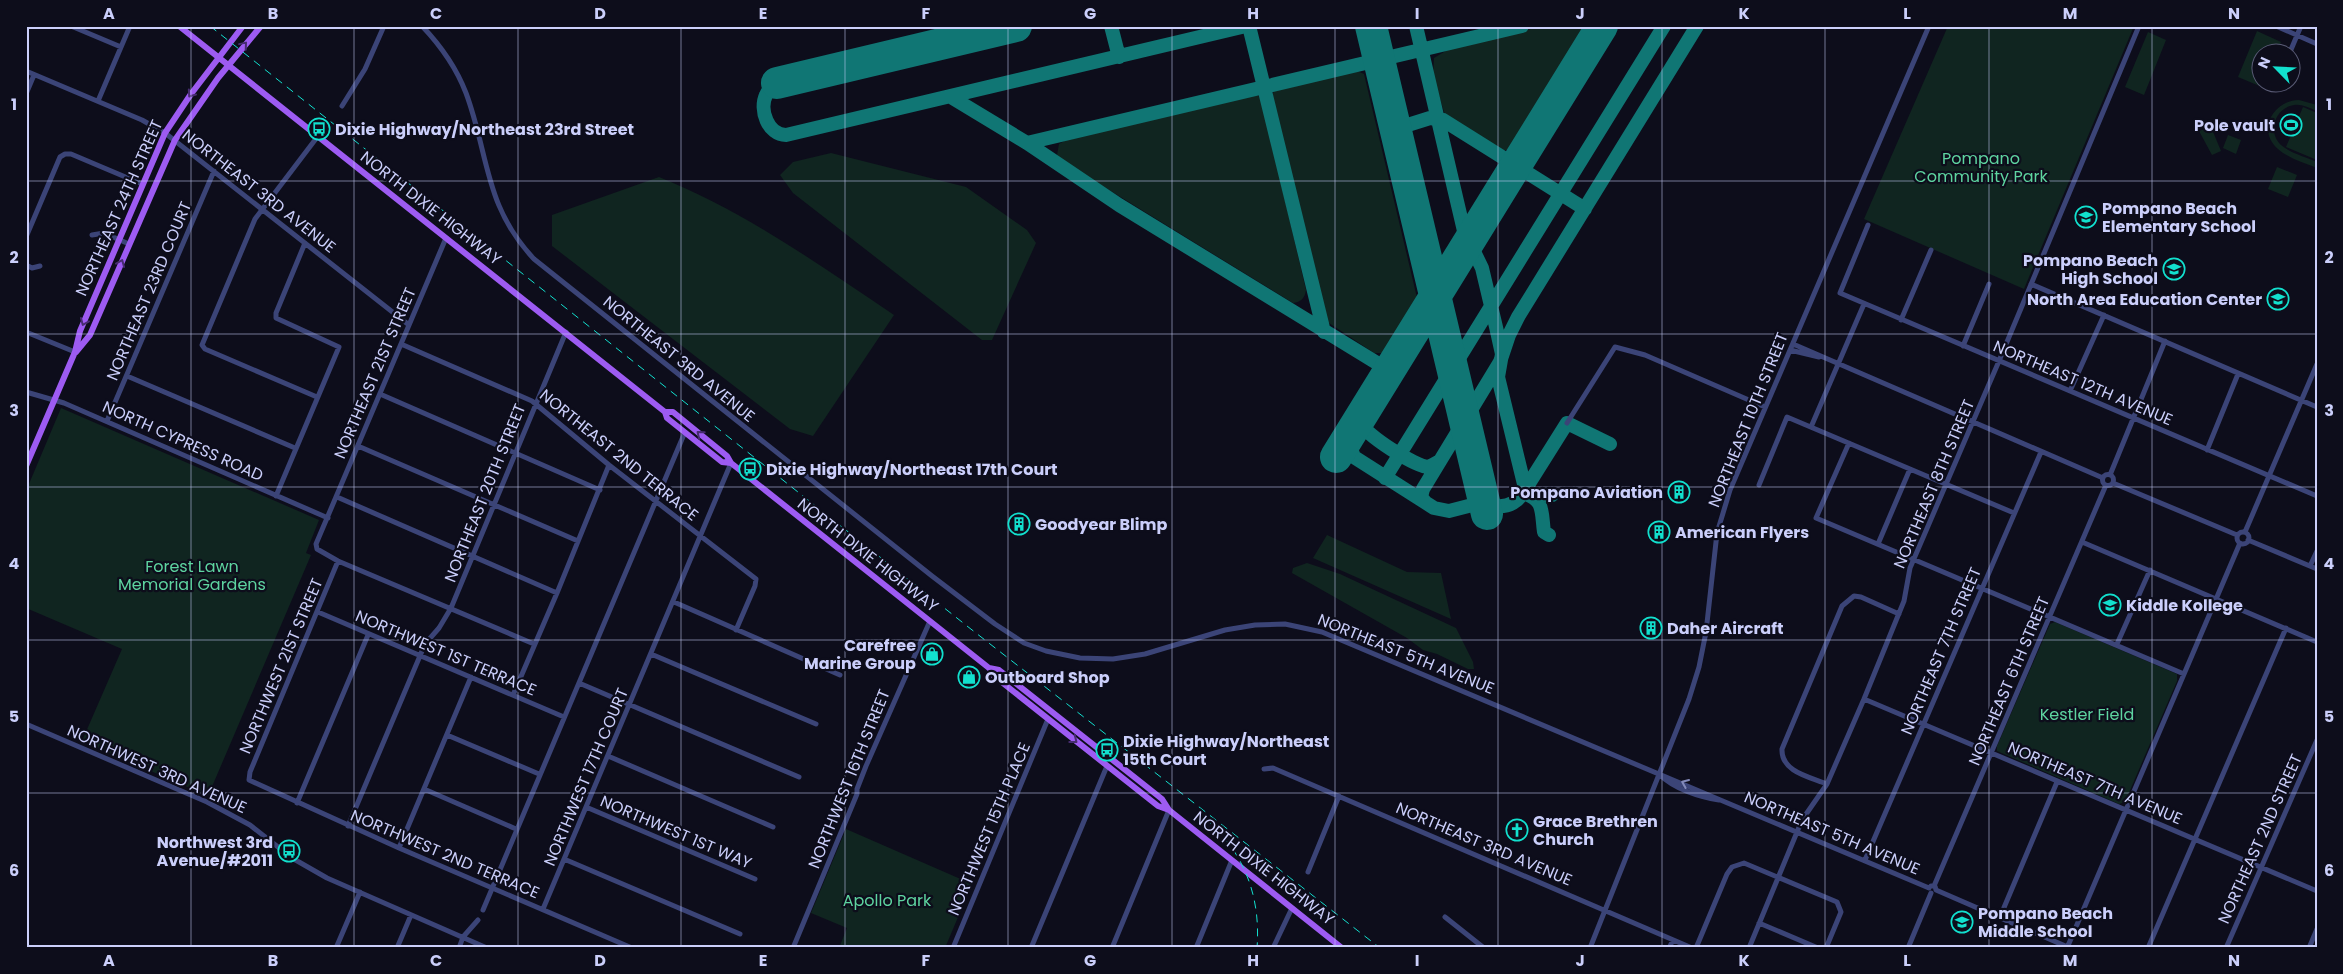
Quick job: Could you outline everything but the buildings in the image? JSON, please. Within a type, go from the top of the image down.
[{"type":"main road","name":"NORTH DIXIE HIGHWAY","points":[[179,26],[566,332],[665,412],[667,418],[722,462],[731,463]]},
{"type":"main road","name":"NORTHEAST 24TH STREET","points":[[26,466],[28,455],[76,352],[80,331],[165,133],[191,94],[243,26]]},
{"type":"main road","name":"NORTHEAST 24TH STREET","points":[[76,352],[90,335],[175,140],[228,65],[261,26]]},
{"type":"main road","name":"NORTH DIXIE HIGHWAY","points":[[665,412],[673,412],[728,456],[731,463],[989,668],[994,676],[1158,806],[1169,810],[1342,948]]},
{"type":"main road","name":"NORTH DIXIE HIGHWAY","points":[[989,668],[999,670],[1059,717],[1162,799],[1169,810]]},
{"type":"street","points":[[71,26],[122,48]]},
{"type":"street","points":[[98,101],[130,26]]},
{"type":"street","points":[[342,106],[365,69],[384,26]]},
{"type":"street","name":"NORTHEAST 3RD AVENUE","points":[[422,26],[449,58],[457,73],[466,94],[494,197],[505,221],[519,244],[534,258],[932,576],[1017,639]]},
{"type":"street","name":"NORTHEAST 10TH STREET","points":[[1590,948],[1689,699],[1699,667],[1706,632],[1718,533],[1727,498],[1929,26]]},
{"type":"street","name":"NORTHEAST 8TH STREET","points":[[1749,948],[1797,832],[1805,816],[1827,784],[1864,699],[1904,601],[1907,574],[1913,559],[1973,423],[2139,26]]},
{"type":"street","points":[[2276,26],[2317,44]]},
{"type":"street","points":[[2294,42],[2301,26]]},
{"type":"street","name":"NORTHEAST 3RD AVENUE","points":[[26,71],[142,120],[165,133],[409,325]]},
{"type":"street","points":[[26,94],[34,74]]},
{"type":"street","points":[[317,398],[205,349],[202,345],[255,219],[318,136]]},
{"type":"street","points":[[26,237],[60,157],[65,154],[71,154],[142,184]]},
{"type":"street","name":"NORTHEAST 23RD COURT","points":[[106,421],[214,171]]},
{"type":"street","name":"NORTHEAST 12TH AVENUE","points":[[1868,225],[1840,293],[2317,496]]},
{"type":"street","points":[[92,235],[104,234],[129,244]]},
{"type":"street","name":"NORTHEAST 21ST STREET","points":[[328,518],[446,238]]},
{"type":"street","points":[[276,496],[339,347],[276,318],[276,313],[305,243]]},
{"type":"street","points":[[1901,320],[1931,250]]},
{"type":"street","points":[[26,265],[32,268],[40,266]]},
{"type":"street","points":[[1963,346],[1989,284]]},
{"type":"street","points":[[2031,284],[2317,407]]},
{"type":"street","points":[[1811,426],[1864,304]]},
{"type":"street","points":[[2070,391],[2104,315]]},
{"type":"street","points":[[26,332],[76,352]]},
{"type":"street","name":"NORTHEAST 20TH STREET","points":[[348,826],[425,644],[439,628],[451,608],[566,332]]},
{"type":"street","points":[[2103,478],[2110,475],[2166,341]]},
{"type":"street","name":"NORTHEAST 2ND TERRACE","points":[[402,344],[532,400],[609,465],[756,579],[755,586],[736,630]]},
{"type":"street","points":[[1793,344],[2103,478],[2106,485],[2113,482],[2237,535],[2245,532],[2317,364]]},
{"type":"street","points":[[1567,424],[1615,347],[1645,355],[1766,408]]},
{"type":"street","points":[[1790,350],[1809,357],[1822,358]]},
{"type":"street","points":[[2207,450],[2238,374]]},
{"type":"street","points":[[127,376],[295,448]]},
{"type":"street","name":"NORTH CYPRESS ROAD","points":[[26,392],[55,400],[106,421],[328,518]]},
{"type":"street","points":[[380,394],[600,490]]},
{"type":"street","points":[[1759,486],[1788,417],[2014,513]]},
{"type":"street","points":[[483,910],[685,432]]},
{"type":"street","points":[[1849,443],[1816,518],[2184,674]]},
{"type":"street","points":[[358,446],[578,541]]},
{"type":"street","name":"NORTHEAST 7TH STREET","points":[[1865,860],[2041,452]]},
{"type":"street","name":"NORTHWEST 17TH COURT","points":[[542,909],[674,602],[731,463]]},
{"type":"street","points":[[513,695],[609,465]]},
{"type":"street","points":[[1878,544],[1910,469]]},
{"type":"street","points":[[2110,475],[2114,478],[2113,482]]},
{"type":"street","name":"NORTHEAST 6TH STREET","points":[[1908,948],[2106,485]]},
{"type":"street","points":[[336,497],[557,593]]},
{"type":"street","points":[[328,518],[316,544],[317,549],[338,561],[534,644]]},
{"type":"street","points":[[2245,532],[2248,534],[2248,540]]},
{"type":"street","points":[[2068,947],[2240,543],[2237,535]]},
{"type":"street","points":[[2240,543],[2245,543],[2248,540]]},
{"type":"street","points":[[2248,540],[2317,569]]},
{"type":"street","points":[[2082,542],[2317,642]]},
{"type":"street","points":[[2310,566],[2317,552]]},
{"type":"street","name":"NORTHWEST 21ST STREET","points":[[249,780],[250,772],[338,561]]},
{"type":"street","points":[[2117,644],[2150,570]]},
{"type":"street","points":[[1827,784],[1786,765],[1781,757],[1782,749],[1842,606],[1854,596],[1861,597],[1899,614]]},
{"type":"street","points":[[674,602],[840,674]]},
{"type":"street","name":"NORTHWEST 1ST TERRACE","points":[[318,612],[564,717]]},
{"type":"street","name":"NORTHWEST 16TH STREET","points":[[793,948],[857,794],[860,781],[930,621]]},
{"type":"street","name":"NORTHEAST 5TH AVENUE","points":[[1017,639],[1046,651],[1080,658],[1113,659],[1145,654],[1225,630],[1255,625],[1285,624],[1312,629],[1460,688],[2068,947]]},
{"type":"street","points":[[2148,948],[2286,628]]},
{"type":"street","points":[[297,803],[368,634]]},
{"type":"street","points":[[651,654],[816,724]]},
{"type":"street","points":[[399,848],[471,677]]},
{"type":"street","points":[[579,683],[799,777]]},
{"type":"street","name":"NORTHEAST 7TH AVENUE","points":[[1864,699],[2317,891]]},
{"type":"street","name":"NORTHWEST 15TH PLACE","points":[[953,948],[1048,719]]},
{"type":"street","name":"NORTHWEST 3RD AVENUE","points":[[26,724],[227,812],[250,826],[292,858],[326,878],[487,948]]},
{"type":"street","points":[[447,736],[539,774]]},
{"type":"street","name":"NORTHEAST 2ND STREET","points":[[2226,948],[2317,740]]},
{"type":"street","points":[[608,756],[773,827]]},
{"type":"street","points":[[1031,948],[1107,766]]},
{"type":"street","name":"NORTHEAST 3RD AVENUE","points":[[1264,769],[1273,768],[1692,948]]},
{"type":"street","name":"NORTHWEST 2ND TERRACE","points":[[249,780],[348,826],[632,948]]},
{"type":"street","points":[[2000,918],[2057,782]]},
{"type":"street","points":[[424,790],[516,829]]},
{"type":"street","points":[[1308,872],[1339,796]]},
{"type":"street","name":"NORTHWEST 1ST WAY","points":[[586,807],[755,879]]},
{"type":"street","points":[[1112,948],[1169,810]]},
{"type":"street","points":[[564,859],[740,934]]},
{"type":"street","points":[[1196,948],[1232,860]]},
{"type":"street","points":[[1696,948],[1727,874],[1732,866],[1744,863],[1837,902],[1841,912],[1826,948]]},
{"type":"street","points":[[336,948],[360,892]]},
{"type":"street","points":[[1273,948],[1292,908]]},
{"type":"street","points":[[397,948],[411,915]]},
{"type":"street","points":[[1445,917],[1484,948]]},
{"type":"street","points":[[458,948],[463,938],[478,920]]},
{"type":"street","points":[[1759,923],[1818,948]]},
{"type":"street","points":[[2309,948],[2317,929]]},
{"type":"street","points":[[1669,948],[1673,940]]},
{"type":"green space","points":[[1543,26],[1585,26],[1586,30],[1510,150],[1501,150],[1445,115],[1433,76],[1434,58],[1449,49]]},
{"type":"green space","name":"Pompano Community Park","points":[[1948,26],[2134,26],[2024,289],[1864,219]]},
{"type":"green space","points":[[2257,31],[2281,42],[2252,42]]},
{"type":"green space","points":[[2148,32],[2166,40],[2144,95],[2125,87]]},
{"type":"green space","points":[[2250,48],[2250,82],[2238,77]]},
{"type":"green space","points":[[1357,71],[1364,74],[1418,302],[1388,350],[1382,353],[1374,353],[1326,321],[1272,96],[1274,91]]},
{"type":"green space","points":[[1257,95],[1261,98],[1306,290],[1302,299],[1293,303],[1062,161],[1057,155],[1059,144],[1066,140]]},
{"type":"green space","points":[[2299,100],[2317,105],[2317,111],[2300,105],[2287,107],[2275,121],[2274,134],[2285,148],[2317,162],[2317,168],[2286,155],[2278,149],[2268,133],[2268,125],[2276,110],[2290,101]]},
{"type":"green space","points":[[2303,107],[2317,113],[2317,160],[2286,147]]},
{"type":"green space","points":[[2211,127],[2221,151],[2212,155],[2199,131]]},
{"type":"green space","points":[[2228,135],[2241,140],[2236,154],[2223,148]]},
{"type":"green space","points":[[831,153],[966,187],[1027,230],[1036,243],[992,340],[982,340],[793,193],[780,175],[793,162]]},
{"type":"green space","points":[[2277,167],[2297,175],[2288,197],[2268,189]]},
{"type":"green space","points":[[659,177],[751,222],[894,315],[813,436],[790,429],[552,246],[552,215]]},
{"type":"green space","name":"Forest Lawn Memorial Gardens","points":[[61,408],[319,520],[306,553],[311,555],[208,796],[82,741],[122,649],[26,608],[26,491]]},
{"type":"green space","points":[[1327,535],[1407,572],[1441,573],[1451,619],[1313,558]]},
{"type":"green space","points":[[1307,563],[1340,574],[1456,628],[1473,662],[1474,669],[1468,669],[1437,654],[1423,650],[1407,638],[1292,573],[1293,568]]},
{"type":"green space","name":"Kestler Field","points":[[2055,622],[2177,674],[2177,681],[2125,802],[2119,804],[1997,751],[1997,746],[2050,624]]},
{"type":"green space","name":"Apollo Park","points":[[846,829],[972,884],[945,948],[839,948],[847,928],[811,913]]},
{"type":"taxiway","points":[[1111,26],[1119,57]]},
{"type":"taxiway","points":[[777,83],[766,95],[764,101],[765,114],[767,121],[774,131],[786,135],[1246,26]]},
{"type":"taxiway","points":[[1249,26],[1324,332]]},
{"type":"taxiway","points":[[1416,26],[1464,231],[1482,268],[1496,327],[1502,354],[1498,377],[1524,484],[1518,500],[1508,505],[1491,505],[1482,494]]},
{"type":"taxiway","points":[[1027,143],[1522,26]]},
{"type":"taxiway","points":[[1385,478],[1664,26]]},
{"type":"taxiway","points":[[1426,503],[1421,497],[1423,489],[1500,362],[1509,335],[1518,317],[1697,26]]},
{"type":"taxiway","points":[[951,97],[1027,143],[1119,205],[1390,371]]},
{"type":"taxiway","points":[[1395,129],[1430,118],[1443,120],[1585,209]]},
{"type":"taxiway","points":[[1363,415],[1361,423],[1371,435],[1413,462],[1429,467],[1440,461]]},
{"type":"taxiway","points":[[1549,535],[1544,532],[1539,503],[1523,493],[1567,423],[1610,444]]},
{"type":"taxiway","points":[[1353,429],[1350,446],[1354,457],[1434,508],[1449,511],[1484,502]]},
{"type":"taxiway","points":[[1534,496],[1552,495]]},
{"type":"runway","points":[[777,83],[1016,26]]},
{"type":"runway","points":[[1371,26],[1487,514]]},
{"type":"runway","points":[[1336,457],[1602,26]]},
{"type":"railway","points":[[210,26],[967,626],[1380,948]]},
{"type":"railway","points":[[1205,818],[1230,845],[1240,860],[1247,876],[1253,893],[1256,911],[1258,929],[1257,948]]},
{"type":"place","name":"Pole vault","points":[[2291,125]]},
{"type":"place","name":"Dixie Highway/Northeast 23rd Street","points":[[319,129]]},
{"type":"place","name":"Pompano Beach Elementary School","points":[[2086,217]]},
{"type":"place","name":"Pompano Beach High School","points":[[2174,269]]},
{"type":"place","name":"North Area Education Center","points":[[2278,299]]},
{"type":"place","name":"Dixie Highway/Northeast 17th Court","points":[[750,469]]},
{"type":"place","name":"Pompano Aviation","points":[[1679,492]]},
{"type":"place","name":"Goodyear Blimp","points":[[1019,524]]},
{"type":"place","name":"American Flyers","points":[[1659,532]]},
{"type":"place","name":"Kiddle Kollege","points":[[2110,605]]},
{"type":"place","name":"Daher Aircraft","points":[[1651,628]]},
{"type":"place","name":"Carefree Marine Group","points":[[932,654]]},
{"type":"place","name":"Outboard Shop","points":[[969,677]]},
{"type":"place","name":"Dixie Highway/Northeast 15th Court","points":[[1107,750]]},
{"type":"place","name":"Grace Brethren Church","points":[[1517,830]]},
{"type":"place","name":"Northwest 3rd Avenue/#2011","points":[[289,851]]},
{"type":"place","name":"Pompano Beach Middle School","points":[[1962,922]]}]
